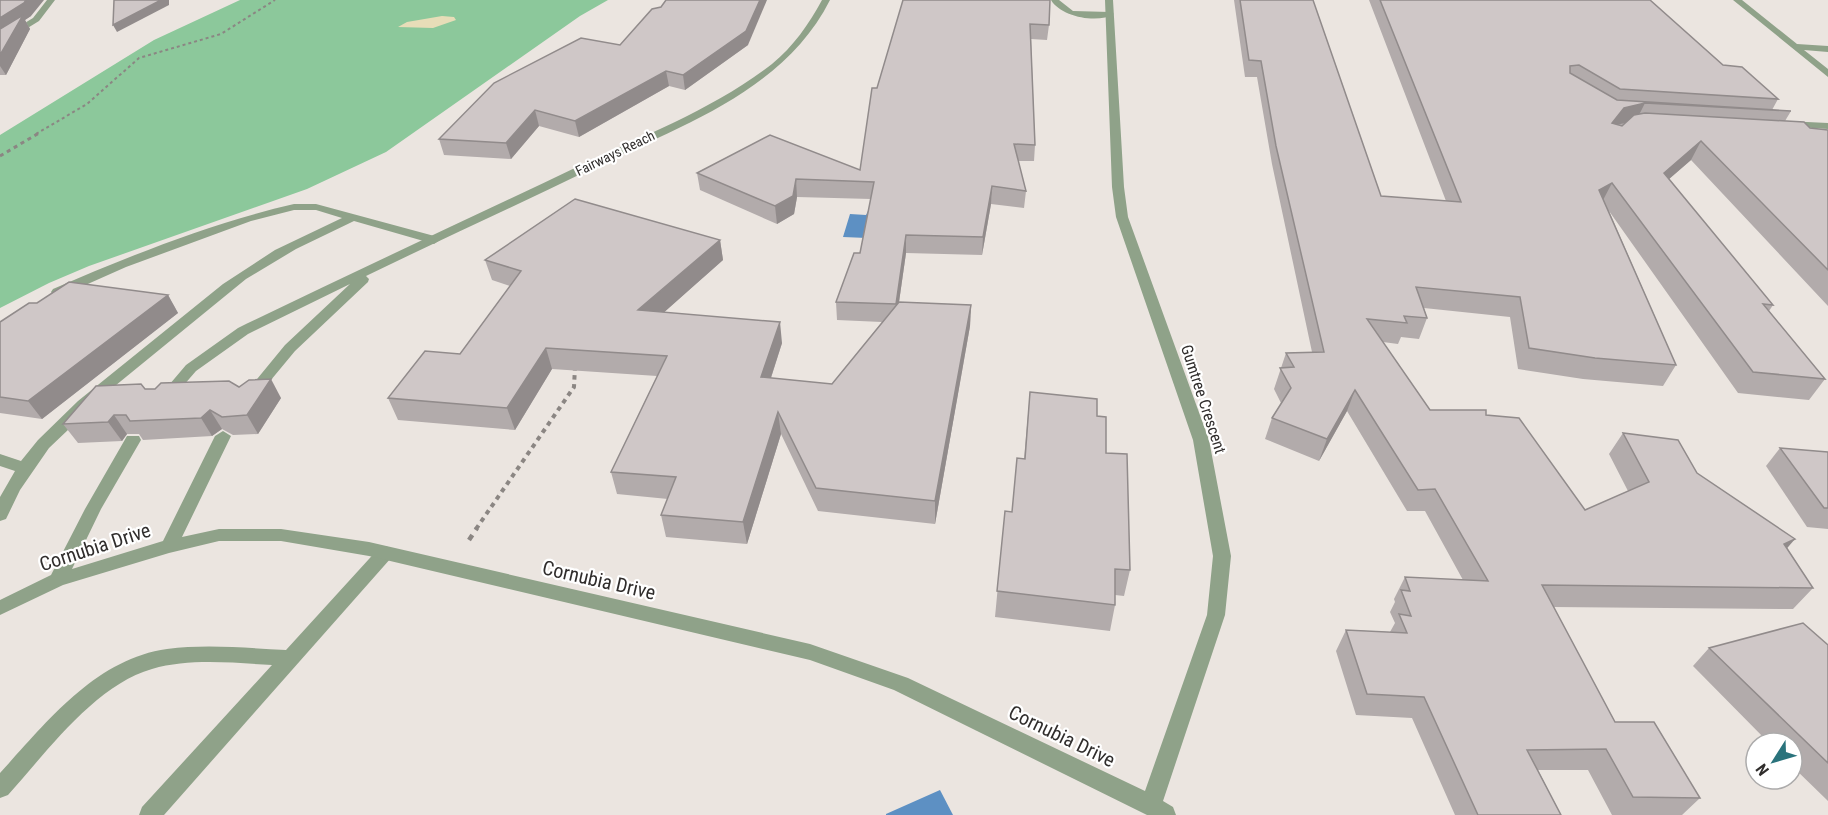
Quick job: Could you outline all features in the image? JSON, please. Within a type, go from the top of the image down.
[{"type":"street","points":[[0,42],[37,19],[51,0]]},
{"type":"street","name":"Fairways Reach","points":[[162,402],[191,368],[243,331],[642,140],[749,85],[777,64],[797,44],[814,25],[826,0]]},
{"type":"street","points":[[1055,0],[1059,8],[1066,12],[1109,7]]},
{"type":"street","points":[[1737,0],[1828,74]]},
{"type":"street","name":"Gumtree Crescent","points":[[1109,7],[1118,187],[1122,217],[1201,440],[1222,556],[1216,615],[1158,810]]},
{"type":"street","points":[[1796,47],[1828,49]]},
{"type":"street","points":[[1770,123],[1828,126]]},
{"type":"street","points":[[1783,135],[1828,138]]},
{"type":"street","points":[[51,296],[122,264],[277,210],[316,207],[434,240]]},
{"type":"street","points":[[0,515],[24,468],[42,442],[101,389],[227,286],[286,249],[354,218]]},
{"type":"street","name":"Fairways Reach","points":[[249,399],[270,369],[320,317],[375,269]]},
{"type":"street","points":[[169,546],[223,436]]},
{"type":"street","points":[[57,580],[93,509],[133,440]]},
{"type":"street","points":[[0,460],[24,468]]},
{"type":"street","name":"Cornubia Drive","points":[[0,608],[57,580],[169,546],[219,535],[281,535],[385,553],[810,652],[901,684],[1158,810]]},
{"type":"street","points":[[150,815],[385,553]]},
{"type":"street","points":[[0,788],[85,700],[130,669],[148,662],[173,657],[290,658]]},
{"type":"path","points":[[0,156],[87,104],[139,58],[221,34],[274,0]]},
{"type":"path","points":[[450,568],[574,387],[575,365]]},
{"type":"green space","points":[[240,0],[608,0],[580,16],[386,152],[307,189],[89,266],[0,308],[0,135],[154,40]]},
{"type":"sand","points":[[442,16],[454,17],[456,20],[433,28],[398,27],[407,22]]},
{"type":"water","points":[[868,211],[883,212],[867,238],[843,237],[850,214],[866,215]]},
{"type":"water","points":[[940,790],[953,815],[886,815],[886,814]]},
{"type":"building","points":[[0,0],[26,0],[0,18]]},
{"type":"building","points":[[114,0],[161,0],[113,25]]},
{"type":"building","points":[[666,0],[760,0],[746,31],[683,75],[666,71],[575,121],[535,110],[506,143],[439,139],[494,83],[581,38],[620,45],[652,9],[661,7]]},
{"type":"building","points":[[903,0],[1050,0],[1049,25],[1030,24],[1035,145],[1014,144],[1026,191],[992,186],[983,237],[906,235],[896,304],[836,302],[854,253],[860,253],[874,182],[796,179],[793,196],[775,206],[697,173],[770,135],[860,170],[872,88],[877,88]]},
{"type":"building","points":[[1240,0],[1313,0],[1381,196],[1461,202],[1380,0],[1650,0],[1723,65],[1742,67],[1778,99],[1620,89],[1579,65],[1570,66],[1570,73],[1617,100],[1791,111],[1645,103],[1624,108],[1612,123],[1622,126],[1634,115],[1645,113],[1804,122],[1810,128],[1828,130],[1828,270],[1701,141],[1664,173],[1773,305],[1763,304],[1825,379],[1753,372],[1612,183],[1599,190],[1676,365],[1595,358],[1529,348],[1520,297],[1416,287],[1427,318],[1404,316],[1407,323],[1367,319],[1430,410],[1486,410],[1486,415],[1519,418],[1585,510],[1649,482],[1623,433],[1678,440],[1697,473],[1795,539],[1784,544],[1813,588],[1542,585],[1615,722],[1654,722],[1700,798],[1633,797],[1606,749],[1527,750],[1561,815],[1478,815],[1424,697],[1367,694],[1346,630],[1407,633],[1399,614],[1411,616],[1401,590],[1410,591],[1405,577],[1488,581],[1435,489],[1418,490],[1355,390],[1327,439],[1272,418],[1291,388],[1280,368],[1294,367],[1286,353],[1324,352],[1276,146],[1261,61],[1249,60]]},
{"type":"building","points":[[23,15],[0,55],[0,29]]},
{"type":"building","points":[[575,199],[720,240],[638,310],[780,322],[761,377],[832,384],[899,302],[971,305],[935,501],[816,488],[778,412],[743,522],[661,515],[676,477],[611,472],[667,356],[546,348],[507,408],[388,398],[425,351],[460,354],[521,271],[485,260]]},
{"type":"building","points":[[69,282],[168,295],[28,401],[0,397],[0,322],[29,303],[37,303]]},
{"type":"building","points":[[271,379],[247,415],[222,417],[210,410],[201,418],[130,421],[126,415],[114,415],[108,422],[63,424],[96,386],[141,384],[145,389],[155,389],[161,383],[229,381],[239,387],[249,380]]},
{"type":"building","points":[[1030,392],[1097,399],[1097,416],[1106,417],[1106,453],[1127,454],[1130,570],[1115,569],[1115,605],[997,591],[1005,511],[1012,512],[1017,458],[1025,459]]},
{"type":"building","points":[[1780,448],[1828,452],[1828,508],[1824,508]]},
{"type":"building","points":[[1803,623],[1828,645],[1828,763],[1804,740],[1804,731],[1795,731],[1709,648]]}]
